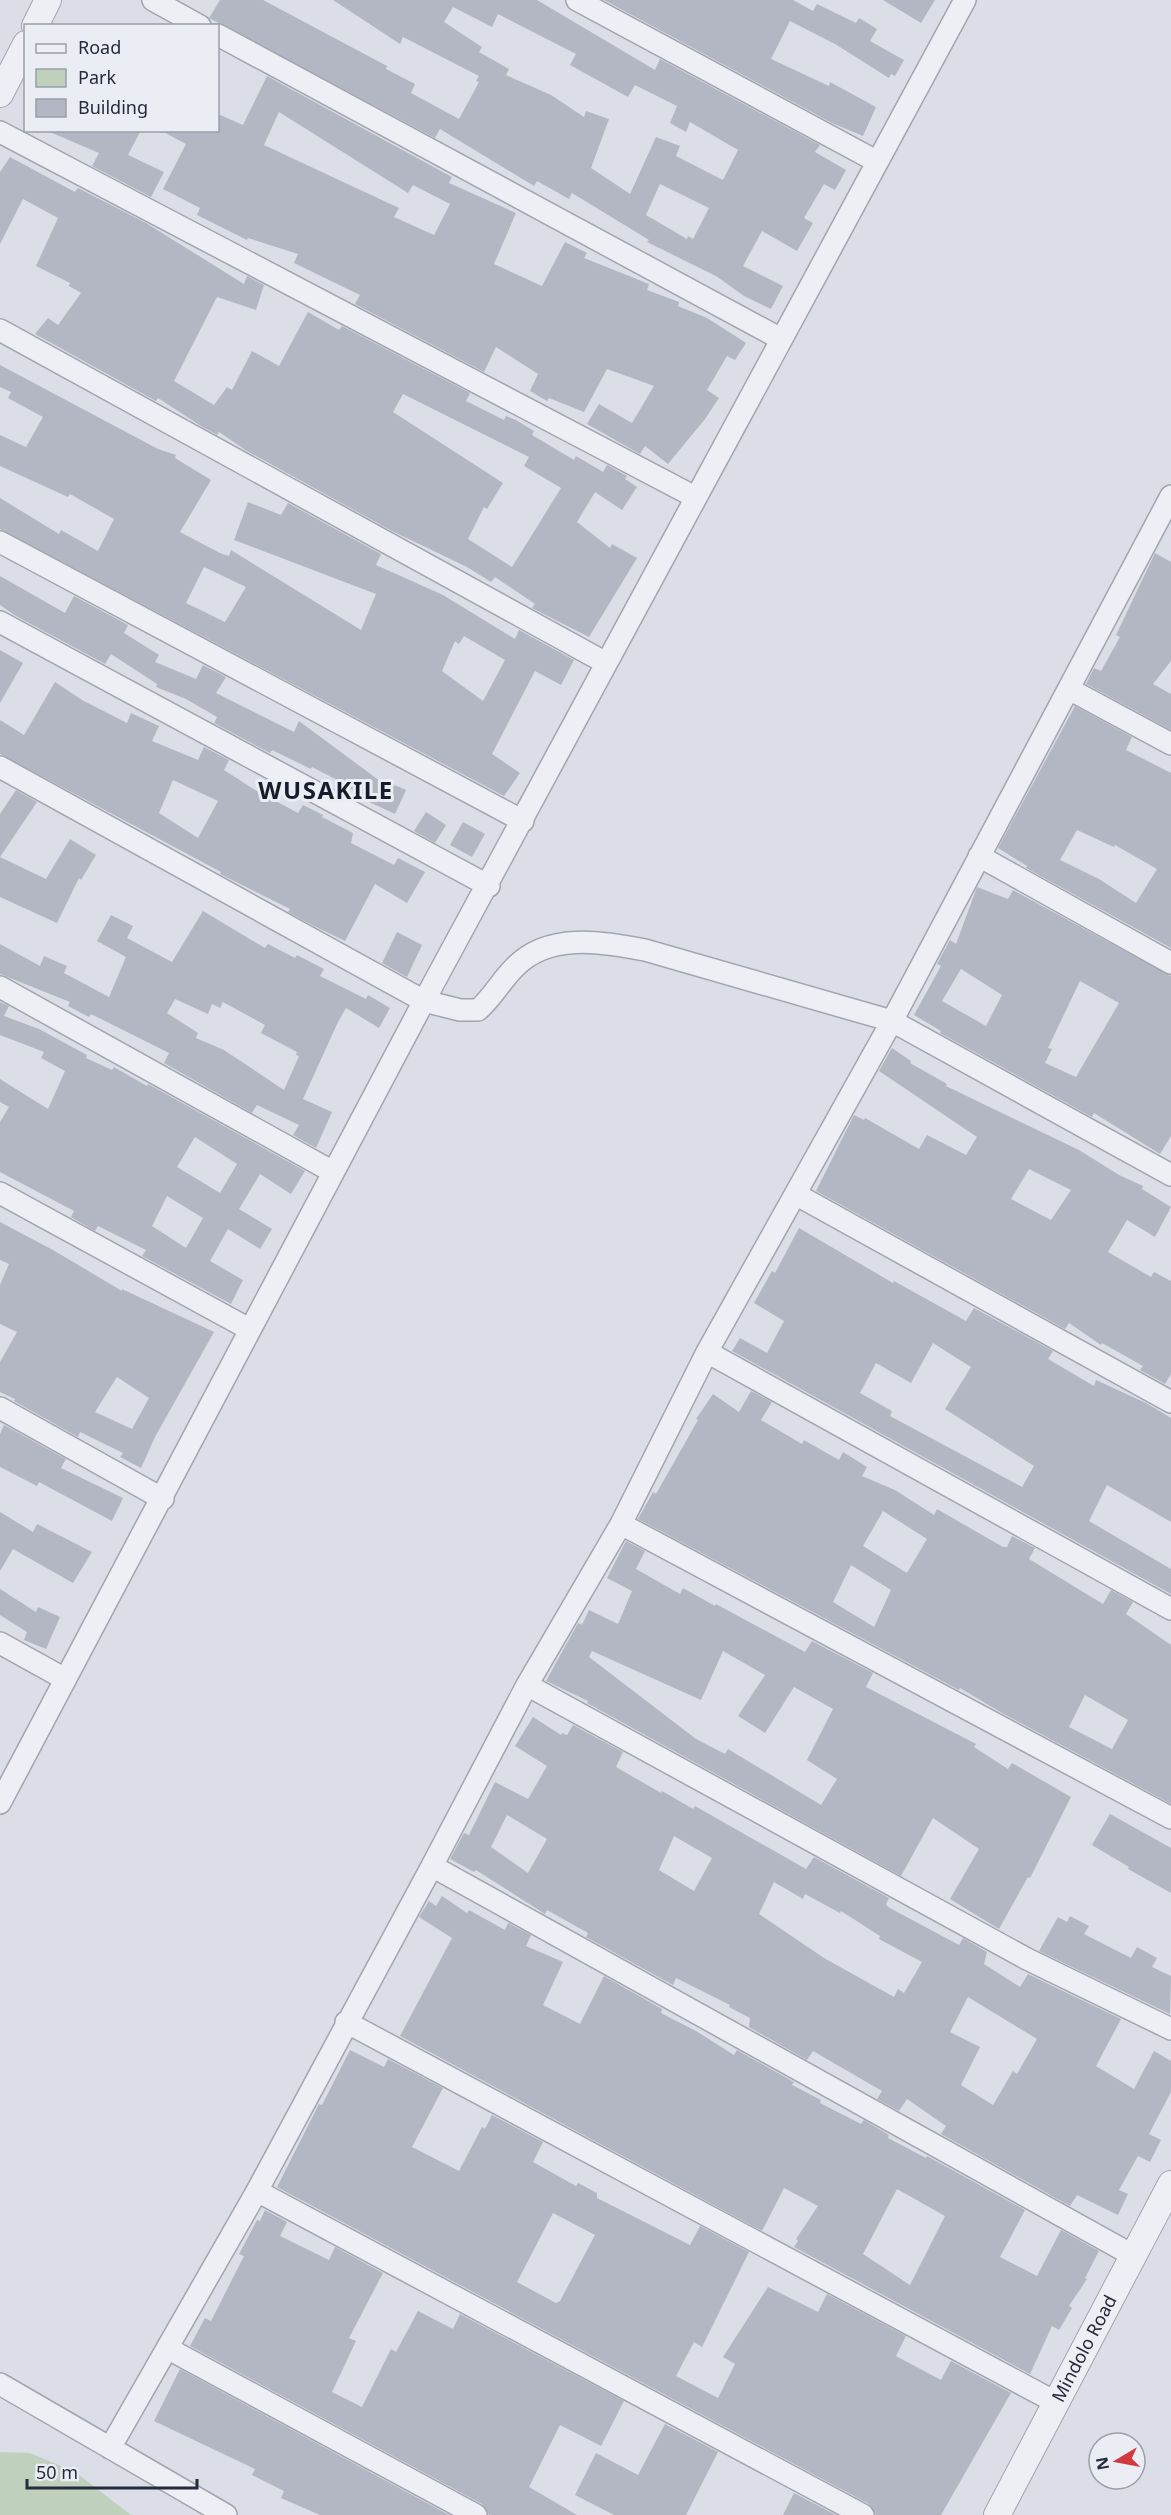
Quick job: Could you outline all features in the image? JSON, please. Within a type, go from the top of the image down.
[{"type":"street","points":[[36,24],[48,0]]},
{"type":"street","points":[[153,0],[196,24]]},
{"type":"street","points":[[577,0],[876,161]]},
{"type":"street","points":[[0,1803],[163,1499],[249,1329],[424,1001],[489,886],[694,497],[965,0]]},
{"type":"street","points":[[219,36],[781,339]]},
{"type":"street","points":[[0,94],[24,48]]},
{"type":"street","points":[[0,132],[694,497]]},
{"type":"street","points":[[0,330],[606,663]]},
{"type":"street","points":[[110,2448],[257,2191],[527,1685],[621,1524],[707,1352],[797,1195],[1069,689],[1163,529],[1171,496]]},
{"type":"street","points":[[0,542],[523,821]]},
{"type":"street","points":[[0,622],[489,886]]},
{"type":"street","points":[[1069,689],[1171,744]]},
{"type":"street","points":[[0,767],[424,1001],[460,1010],[477,1010],[514,968],[537,949],[565,943],[603,942],[645,950],[892,1021],[1171,1175]]},
{"type":"street","points":[[979,856],[1171,963]]},
{"type":"street","points":[[0,987],[333,1172]]},
{"type":"street","points":[[0,1193],[249,1329]]},
{"type":"street","points":[[797,1195],[1171,1402]]},
{"type":"street","points":[[707,1352],[1171,1609]]},
{"type":"street","points":[[0,1408],[163,1499]]},
{"type":"street","points":[[621,1524],[1171,1818]]},
{"type":"street","points":[[0,1643],[65,1679]]},
{"type":"street","points":[[527,1685],[1027,1959],[1171,2029]]},
{"type":"street","points":[[432,1866],[1134,2256]]},
{"type":"street","points":[[346,2022],[1057,2403]]},
{"type":"street","name":"Mindolo Road","points":[[997,2515],[1171,2184]]},
{"type":"street","points":[[257,2191],[863,2515]]},
{"type":"street","points":[[167,2348],[476,2515]]},
{"type":"street","points":[[0,2384],[226,2515]]},
{"type":"green space","points":[[0,2452],[30,2453],[75,2472],[131,2515],[0,2515]]},
{"type":"building","points":[[220,0],[263,0],[387,66],[386,69],[415,84],[411,93],[459,119],[479,82],[476,81],[479,76],[403,37],[400,44],[333,0],[537,0],[655,70],[660,59],[820,145],[815,152],[846,170],[835,190],[824,184],[804,218],[813,223],[797,251],[762,231],[743,266],[783,286],[771,309],[744,296],[716,276],[647,242],[649,240],[572,193],[569,199],[537,181],[534,186],[440,129],[435,138],[209,18]],"holes":[[[453,7],[492,27],[498,14],[576,54],[570,65],[628,97],[635,85],[677,106],[670,123],[686,132],[690,122],[738,150],[723,180],[676,156],[680,146],[656,137],[630,194],[591,168],[609,119],[586,111],[584,117],[551,95],[506,75],[509,69],[479,52],[482,47],[444,22]],[[660,184],[709,208],[693,239],[688,236],[687,239],[646,215]]]},
{"type":"building","points":[[604,0],[793,0],[813,11],[817,4],[856,23],[859,18],[877,29],[870,41],[904,60],[895,76],[891,74],[889,78],[835,44],[790,21],[771,59],[829,86],[830,82],[876,107],[863,136],[832,123]]},
{"type":"building","points":[[883,0],[935,0],[921,23]]},
{"type":"building","points":[[267,76],[452,177],[449,183],[516,213],[494,264],[542,286],[565,242],[587,253],[584,258],[649,284],[647,290],[679,302],[678,306],[707,318],[746,343],[735,360],[727,356],[707,390],[719,398],[668,464],[645,446],[640,454],[587,424],[599,404],[632,423],[654,386],[607,369],[584,412],[549,398],[547,401],[530,391],[538,374],[496,347],[484,372],[355,304],[360,295],[294,263],[298,254],[248,238],[247,240],[197,215],[200,208],[163,189],[186,144],[164,132],[219,132],[219,114],[243,125]],"holes":[[[279,112],[408,193],[413,185],[450,204],[434,235],[394,217],[399,208],[264,145]]]},
{"type":"building","points":[[50,132],[140,132],[128,155],[164,172],[151,197],[92,166],[99,153]]},
{"type":"building","points":[[10,157],[75,192],[78,188],[146,223],[244,284],[247,276],[264,285],[256,310],[217,297],[174,381],[214,405],[227,387],[232,390],[252,351],[279,366],[308,312],[339,330],[342,326],[470,393],[466,401],[504,420],[506,416],[516,420],[534,431],[532,435],[574,460],[576,456],[603,472],[607,465],[627,476],[625,479],[637,487],[622,510],[595,492],[577,522],[610,548],[612,544],[637,558],[589,637],[532,608],[535,604],[495,577],[491,582],[467,567],[392,531],[247,451],[219,432],[217,435],[201,426],[158,398],[156,401],[35,334],[48,318],[58,325],[81,293],[69,286],[70,283],[36,266],[58,218],[23,199],[0,244],[0,172]],"holes":[[[403,394],[529,457],[524,466],[561,488],[512,567],[468,539],[484,507],[487,509],[503,483],[393,412]]]},
{"type":"building","points":[[0,365],[158,449],[176,455],[175,458],[211,480],[180,532],[220,553],[229,556],[231,550],[361,630],[376,594],[234,540],[248,502],[281,515],[288,503],[381,554],[376,565],[443,595],[515,639],[519,630],[574,660],[561,685],[535,671],[492,754],[520,773],[504,796],[0,529],[0,498],[59,534],[61,530],[98,551],[114,519],[70,494],[68,497],[0,466],[0,435],[26,447],[43,417],[8,398],[11,392],[0,387]],"holes":[[[204,567],[246,587],[225,622],[186,603]],[[464,636],[505,660],[483,701],[442,671],[455,641],[459,644]]]},
{"type":"building","points":[[1155,553],[1171,562],[1171,661],[1153,684],[1171,694],[1171,730],[1086,684],[1094,668],[1101,671],[1120,637],[1116,635]]},
{"type":"building","points":[[0,576],[65,613],[74,596],[128,625],[124,633],[159,655],[155,662],[196,679],[203,665],[226,677],[216,693],[294,732],[299,721],[388,787],[390,783],[406,790],[395,814],[367,801],[343,783],[312,767],[311,769],[272,750],[270,753],[214,723],[217,717],[186,699],[156,687],[157,684],[111,654],[105,664],[16,616],[0,605]]},
{"type":"building","points":[[0,650],[23,663],[0,703]]},
{"type":"building","points":[[55,682],[82,700],[127,723],[131,713],[159,726],[152,741],[198,760],[204,747],[229,760],[224,770],[255,790],[298,813],[303,805],[353,833],[351,843],[394,865],[398,858],[425,872],[407,903],[375,884],[345,941],[288,912],[290,909],[220,874],[221,872],[0,754],[0,720],[24,735]],"holes":[[[173,780],[218,801],[198,838],[159,813]]]},
{"type":"building","points":[[1075,706],[1132,737],[1126,750],[1171,773],[1171,948],[1026,868],[1027,866],[998,848]],"holes":[[[1077,830],[1114,847],[1115,845],[1157,869],[1136,903],[1099,879],[1060,860]]]},
{"type":"building","points":[[16,790],[37,802],[0,857],[0,814]]},
{"type":"building","points":[[426,812],[446,825],[435,843],[414,831]]},
{"type":"building","points":[[463,822],[485,834],[472,857],[450,845]]},
{"type":"building","points":[[70,839],[96,855],[81,880],[79,878],[57,923],[0,897],[0,857],[46,879]]},
{"type":"building","points":[[977,887],[1008,899],[1013,890],[1171,976],[1171,1136],[1160,1154],[1094,1113],[1092,1117],[940,1033],[941,1031],[914,1015],[941,966],[937,964],[950,940],[956,944]],"holes":[[[961,969],[1002,995],[986,1026],[942,1001]],[[1080,981],[1119,1003],[1076,1077],[1045,1063],[1052,1049],[1048,1048]]]},
{"type":"building","points":[[203,911],[265,948],[268,944],[295,958],[297,955],[324,969],[320,976],[366,999],[368,995],[390,1008],[379,1028],[346,1008],[338,1022],[303,1099],[332,1112],[316,1148],[293,1135],[299,1125],[257,1105],[252,1113],[164,1063],[169,1053],[91,1014],[89,1017],[68,1006],[70,1002],[0,974],[0,944],[40,966],[44,956],[67,966],[64,973],[109,997],[126,957],[97,941],[111,915],[133,926],[127,938],[172,962]],"holes":[[[175,999],[208,1014],[212,1004],[220,1008],[223,1002],[265,1025],[261,1033],[297,1052],[296,1055],[299,1056],[284,1090],[224,1050],[196,1038],[198,1033],[167,1013]]]},
{"type":"building","points":[[397,932],[422,945],[407,977],[382,963]]},
{"type":"building","points":[[0,1002],[9,1006],[4,1016],[39,1029],[87,1055],[86,1058],[112,1070],[114,1067],[147,1086],[148,1084],[305,1171],[291,1194],[260,1174],[239,1209],[272,1229],[260,1249],[228,1229],[210,1261],[243,1280],[231,1304],[142,1256],[146,1250],[98,1226],[95,1231],[71,1217],[74,1211],[0,1172],[0,1122],[9,1107],[0,1102],[0,1079],[48,1109],[65,1071],[41,1058],[44,1052],[0,1035]],"holes":[[[195,1137],[237,1164],[220,1193],[177,1167]],[[167,1196],[203,1218],[186,1248],[152,1226]]]},
{"type":"building","points":[[892,1048],[911,1061],[910,1063],[947,1084],[946,1086],[1079,1150],[1119,1175],[1143,1186],[1142,1189],[1171,1207],[1155,1237],[1127,1220],[1108,1252],[1151,1277],[1154,1272],[1171,1281],[1171,1374],[1165,1384],[1140,1370],[1143,1366],[1102,1343],[1101,1345],[1069,1323],[1065,1329],[816,1191],[854,1115],[864,1120],[865,1118],[919,1149],[927,1135],[966,1155],[977,1137],[879,1071]],"holes":[[[1029,1169],[1071,1190],[1051,1220],[1011,1199]]]},
{"type":"building","points":[[0,1222],[122,1291],[122,1289],[214,1332],[155,1437],[141,1468],[120,1457],[123,1453],[80,1432],[78,1437],[0,1392],[0,1362],[17,1332],[0,1324],[0,1285],[9,1264],[0,1260]],"holes":[[[117,1377],[149,1398],[132,1429],[95,1412]]]},
{"type":"building","points":[[799,1228],[893,1283],[894,1281],[966,1321],[974,1308],[1053,1351],[1048,1359],[1094,1386],[1096,1380],[1146,1403],[1171,1418],[1171,1522],[1107,1485],[1089,1521],[1171,1569],[1171,1594],[732,1351],[740,1338],[767,1353],[784,1321],[754,1303],[772,1271],[775,1273]],"holes":[[[933,1343],[971,1367],[945,1409],[1034,1466],[1022,1487],[890,1416],[892,1411],[860,1393],[876,1363],[911,1383]]]},
{"type":"building","points":[[751,1391],[772,1402],[761,1420],[802,1444],[804,1440],[839,1460],[843,1452],[867,1467],[862,1476],[895,1490],[934,1515],[937,1509],[1003,1547],[1007,1547],[1012,1536],[1035,1548],[1029,1559],[1103,1604],[1111,1590],[1133,1602],[1126,1614],[1171,1645],[1171,1804],[960,1688],[959,1690],[638,1519],[653,1492],[656,1494],[698,1420],[696,1419],[713,1394],[739,1412]],"holes":[[[883,1511],[927,1539],[907,1573],[863,1546]],[[851,1565],[891,1590],[874,1627],[833,1602]],[[1085,1695],[1128,1720],[1112,1749],[1069,1727]]]},
{"type":"building","points":[[4,1425],[66,1459],[61,1468],[123,1498],[112,1521],[39,1482],[37,1486],[0,1467],[0,1434]]},
{"type":"building","points":[[0,1512],[33,1532],[37,1524],[92,1552],[73,1583],[13,1549],[0,1571]]},
{"type":"building","points":[[626,1541],[645,1551],[636,1569],[680,1594],[683,1588],[715,1606],[716,1604],[805,1652],[812,1641],[873,1673],[866,1687],[976,1744],[974,1747],[1008,1769],[1012,1763],[1071,1797],[1030,1878],[1028,1877],[999,1929],[950,1899],[979,1849],[933,1818],[901,1876],[587,1703],[588,1701],[546,1681],[578,1623],[582,1625],[589,1610],[618,1624],[632,1591],[607,1578]],"holes":[[[592,1651],[701,1700],[723,1651],[765,1675],[738,1716],[765,1733],[794,1687],[833,1709],[807,1760],[837,1779],[821,1805],[728,1749],[725,1754],[696,1739],[589,1657]]]},
{"type":"building","points":[[0,1589],[36,1612],[38,1607],[60,1617],[46,1649],[24,1640],[27,1632],[0,1615]]},
{"type":"building","points":[[533,1717],[561,1735],[562,1733],[567,1735],[573,1725],[623,1752],[616,1767],[693,1809],[695,1806],[806,1869],[814,1857],[889,1898],[886,1904],[888,1907],[959,1945],[963,1938],[987,1952],[984,1964],[1020,1987],[1028,1974],[1121,2019],[1096,2066],[1134,2089],[1154,2051],[1171,2061],[1171,2092],[1149,2134],[1161,2140],[1150,2162],[1138,2156],[1119,2190],[1128,2194],[1118,2215],[1077,2195],[1070,2206],[941,2134],[946,2126],[907,2099],[899,2111],[877,2099],[882,2091],[813,2051],[807,2060],[749,2027],[750,2018],[729,2007],[730,2005],[676,1978],[673,1985],[586,1937],[588,1933],[547,1910],[545,1914],[476,1870],[474,1872],[450,1859],[464,1833],[469,1835],[495,1782],[528,1799],[547,1766],[515,1746]],"holes":[[[507,1815],[547,1839],[528,1873],[491,1847]],[[674,1836],[712,1858],[694,1891],[659,1870]],[[774,1882],[803,1899],[805,1894],[840,1913],[841,1911],[880,1936],[879,1939],[922,1962],[904,1993],[898,1989],[894,1997],[824,1958],[759,1914]],[[968,1997],[1037,2039],[1017,2074],[1013,2071],[993,2105],[961,2085],[980,2047],[950,2032]]]},
{"type":"building","points":[[1110,1814],[1171,1848],[1171,1893],[1128,1869],[1129,1867],[1092,1845]]},
{"type":"building","points":[[442,1896],[467,1913],[469,1910],[505,1930],[508,1923],[531,1935],[526,1946],[563,1962],[543,2005],[580,2024],[604,1976],[662,2009],[661,2013],[696,2031],[734,2055],[737,2050],[794,2082],[792,2085],[821,2100],[820,2103],[861,2124],[864,2120],[889,2135],[888,2138],[926,2158],[927,2156],[1025,2210],[1000,2257],[1037,2276],[1061,2230],[1099,2251],[1085,2278],[1087,2279],[1069,2306],[1072,2308],[1059,2330],[1052,2326],[1030,2374],[794,2247],[798,2241],[796,2239],[818,2206],[784,2188],[762,2231],[400,2036],[452,1938],[419,1917],[429,1901],[436,1906]],"holes":[[[897,2189],[945,2216],[910,2285],[863,2254]]]},
{"type":"building","points":[[1070,1916],[1089,1926],[1084,1934],[1131,1958],[1137,1947],[1157,1958],[1152,1967],[1171,1976],[1170,2014],[1039,1951],[1058,1917],[1067,1922]]},
{"type":"building","points":[[350,2050],[384,2067],[388,2059],[443,2088],[412,2147],[459,2171],[482,2127],[485,2129],[492,2115],[543,2142],[533,2162],[576,2186],[578,2183],[597,2193],[597,2198],[690,2245],[700,2226],[749,2252],[702,2347],[694,2342],[676,2376],[718,2398],[735,2364],[723,2357],[768,2287],[818,2312],[827,2294],[906,2336],[896,2356],[941,2380],[951,2361],[1011,2393],[941,2515],[876,2515],[869,2504],[277,2187],[319,2104],[322,2105]],"holes":[[[553,2213],[595,2235],[560,2301],[556,2303],[517,2282]]]},
{"type":"building","points":[[265,2210],[287,2222],[280,2236],[329,2260],[335,2247],[383,2273],[349,2338],[356,2341],[332,2392],[362,2407],[391,2349],[396,2352],[418,2311],[453,2329],[460,2314],[624,2401],[601,2446],[560,2425],[529,2487],[577,2515],[489,2515],[482,2504],[190,2346],[205,2318],[211,2321],[244,2256],[239,2254],[257,2220],[260,2221]]},
{"type":"building","points":[[180,2369],[449,2515],[320,2515],[281,2498],[284,2491],[252,2475],[255,2469],[154,2421]]},
{"type":"building","points":[[665,2424],[718,2452],[686,2515],[614,2515],[575,2495],[596,2453],[638,2475]]},
{"type":"building","points":[[794,2493],[836,2515],[783,2515]]},
{"type":"district","name":"WUSAKILE","points":[[326,791]]}]
